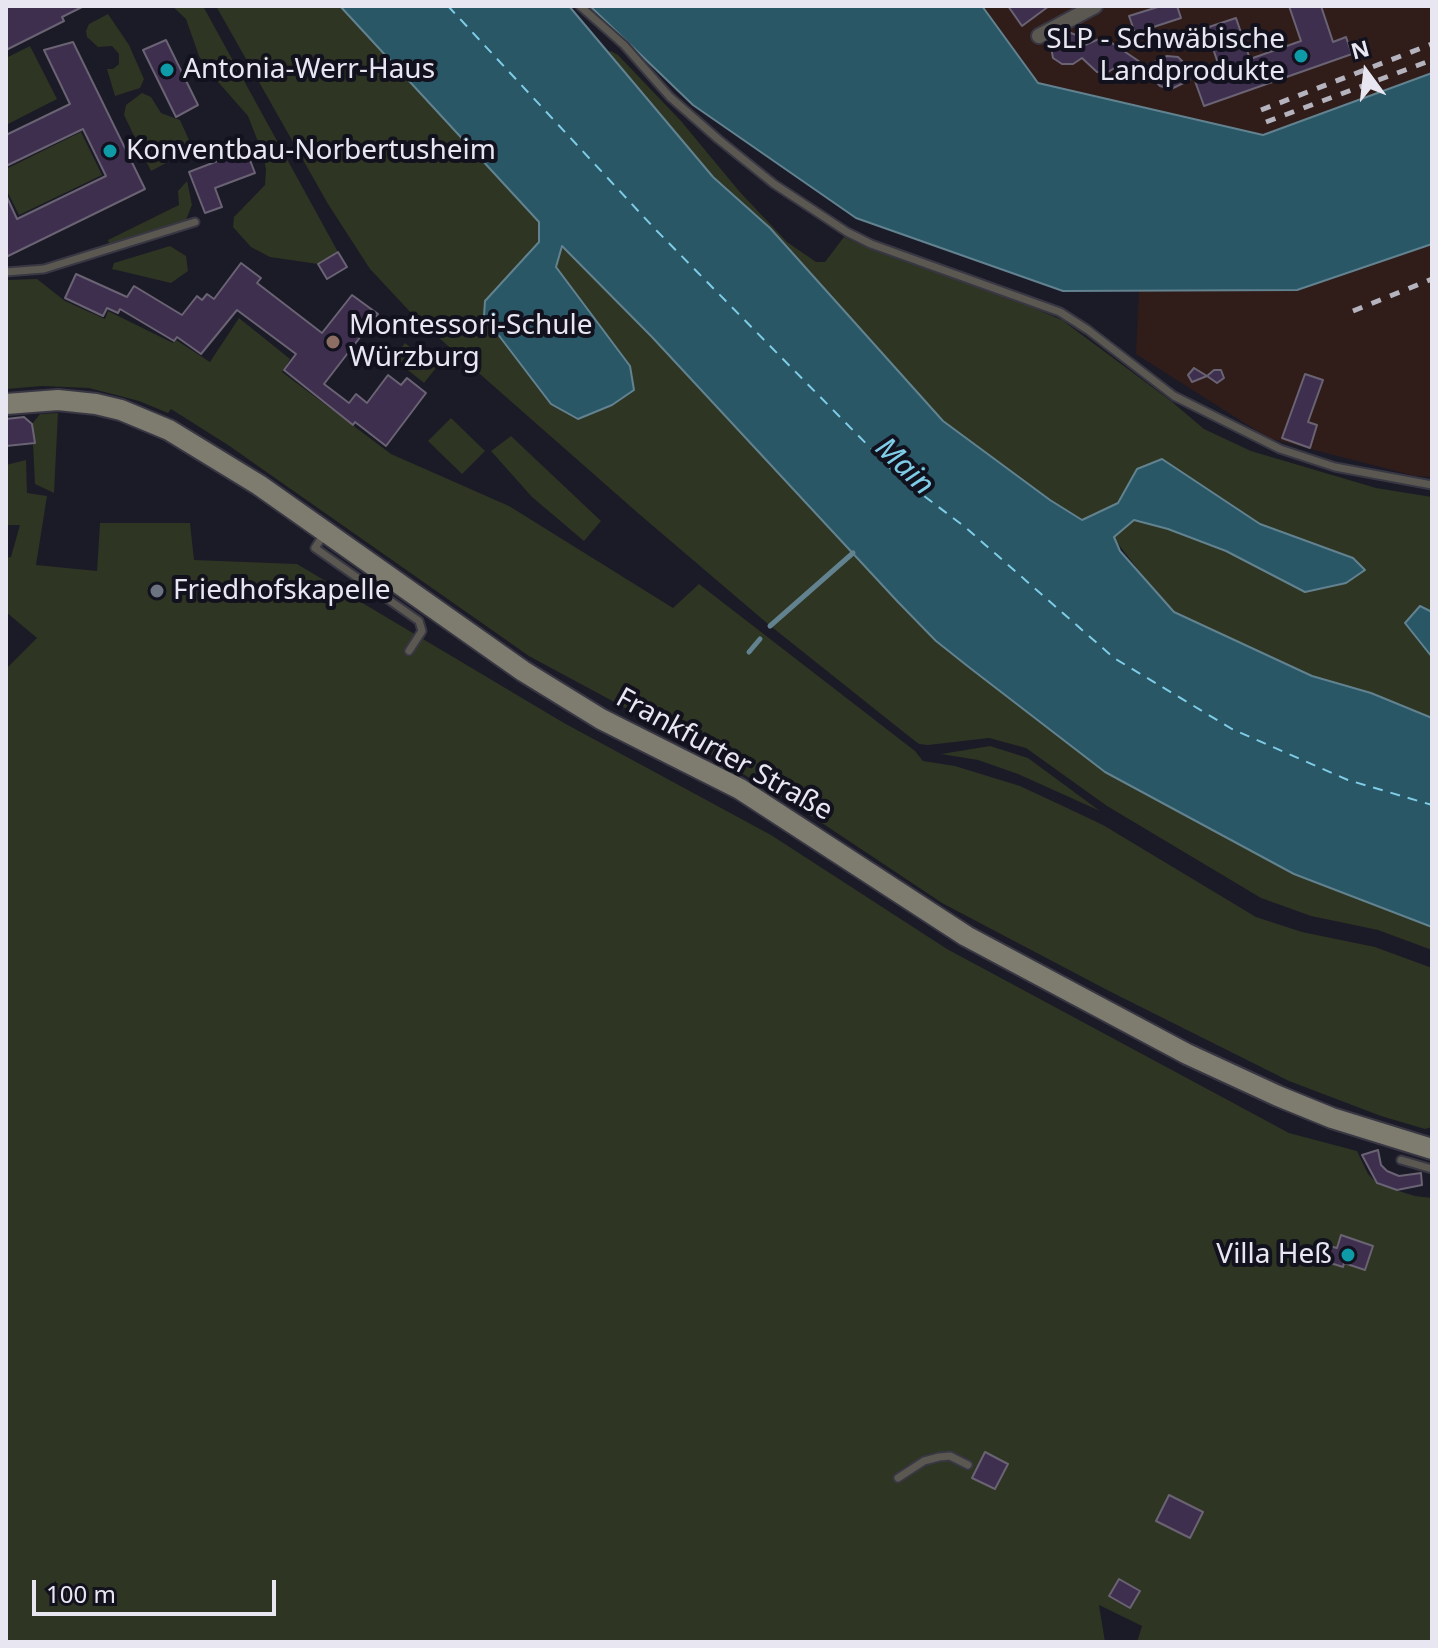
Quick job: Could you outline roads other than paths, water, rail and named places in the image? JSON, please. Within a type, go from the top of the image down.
[{"type":"main road","name":"Frankfurter Straße","points":[[6,404],[58,400],[96,404],[121,410],[169,430],[214,457],[523,671],[601,719],[740,789],[966,936],[1187,1054],[1278,1096],[1332,1118],[1432,1149]]},
{"type":"street","points":[[1039,36],[1095,6]]},
{"type":"lane","points":[[580,6],[624,45],[670,97],[718,139],[774,184],[847,232],[871,244],[1060,312],[1174,396],[1280,449],[1335,467],[1432,485]]},
{"type":"lane","points":[[6,272],[44,269],[195,222]]},
{"type":"lane","points":[[325,533],[315,548],[419,621],[422,631],[409,651]]},
{"type":"lane","points":[[1401,1160],[1432,1169]]},
{"type":"lane","points":[[898,1478],[924,1461],[939,1457],[950,1456],[968,1465]]},
{"type":"water","name":"Main","points":[[340,6],[569,6],[713,177],[770,228],[943,421],[1050,500],[1082,520],[1118,503],[1137,469],[1162,459],[1260,524],[1353,558],[1365,570],[1346,583],[1305,592],[1226,551],[1168,529],[1134,520],[1114,537],[1120,551],[1174,612],[1312,676],[1371,693],[1432,718],[1432,927],[1294,874],[1105,772],[970,668],[936,641],[898,602],[652,337],[562,246],[556,267],[630,366],[634,390],[612,405],[578,419],[551,404],[484,316],[485,301],[539,242],[539,222]]},
{"type":"water","points":[[590,6],[982,6],[1038,83],[1263,135],[1432,73],[1432,244],[1297,290],[1063,291],[856,218],[693,105]]},
{"type":"water","points":[[1420,606],[1432,612],[1432,657],[1405,623]]},
{"type":"waterway","points":[[770,626],[853,553]]},
{"type":"waterway","points":[[749,652],[760,639]]},
{"type":"railway","points":[[1261,110],[1432,44]]},
{"type":"railway","points":[[1266,122],[1432,60]]},
{"type":"railway","points":[[1353,311],[1432,279]]},
{"type":"place","name":"SLP - Schwäbische Landprodukte","points":[[1301,56]]},
{"type":"place","name":"Antonia-Werr-Haus","points":[[167,70]]},
{"type":"place","name":"Konventbau-Norbertusheim","points":[[110,151]]},
{"type":"place","name":"Montessori-Schule Würzburg","points":[[333,342]]},
{"type":"place","name":"Friedhofskapelle","points":[[157,591]]},
{"type":"place","name":"Villa Heß","points":[[1348,1255]]}]
